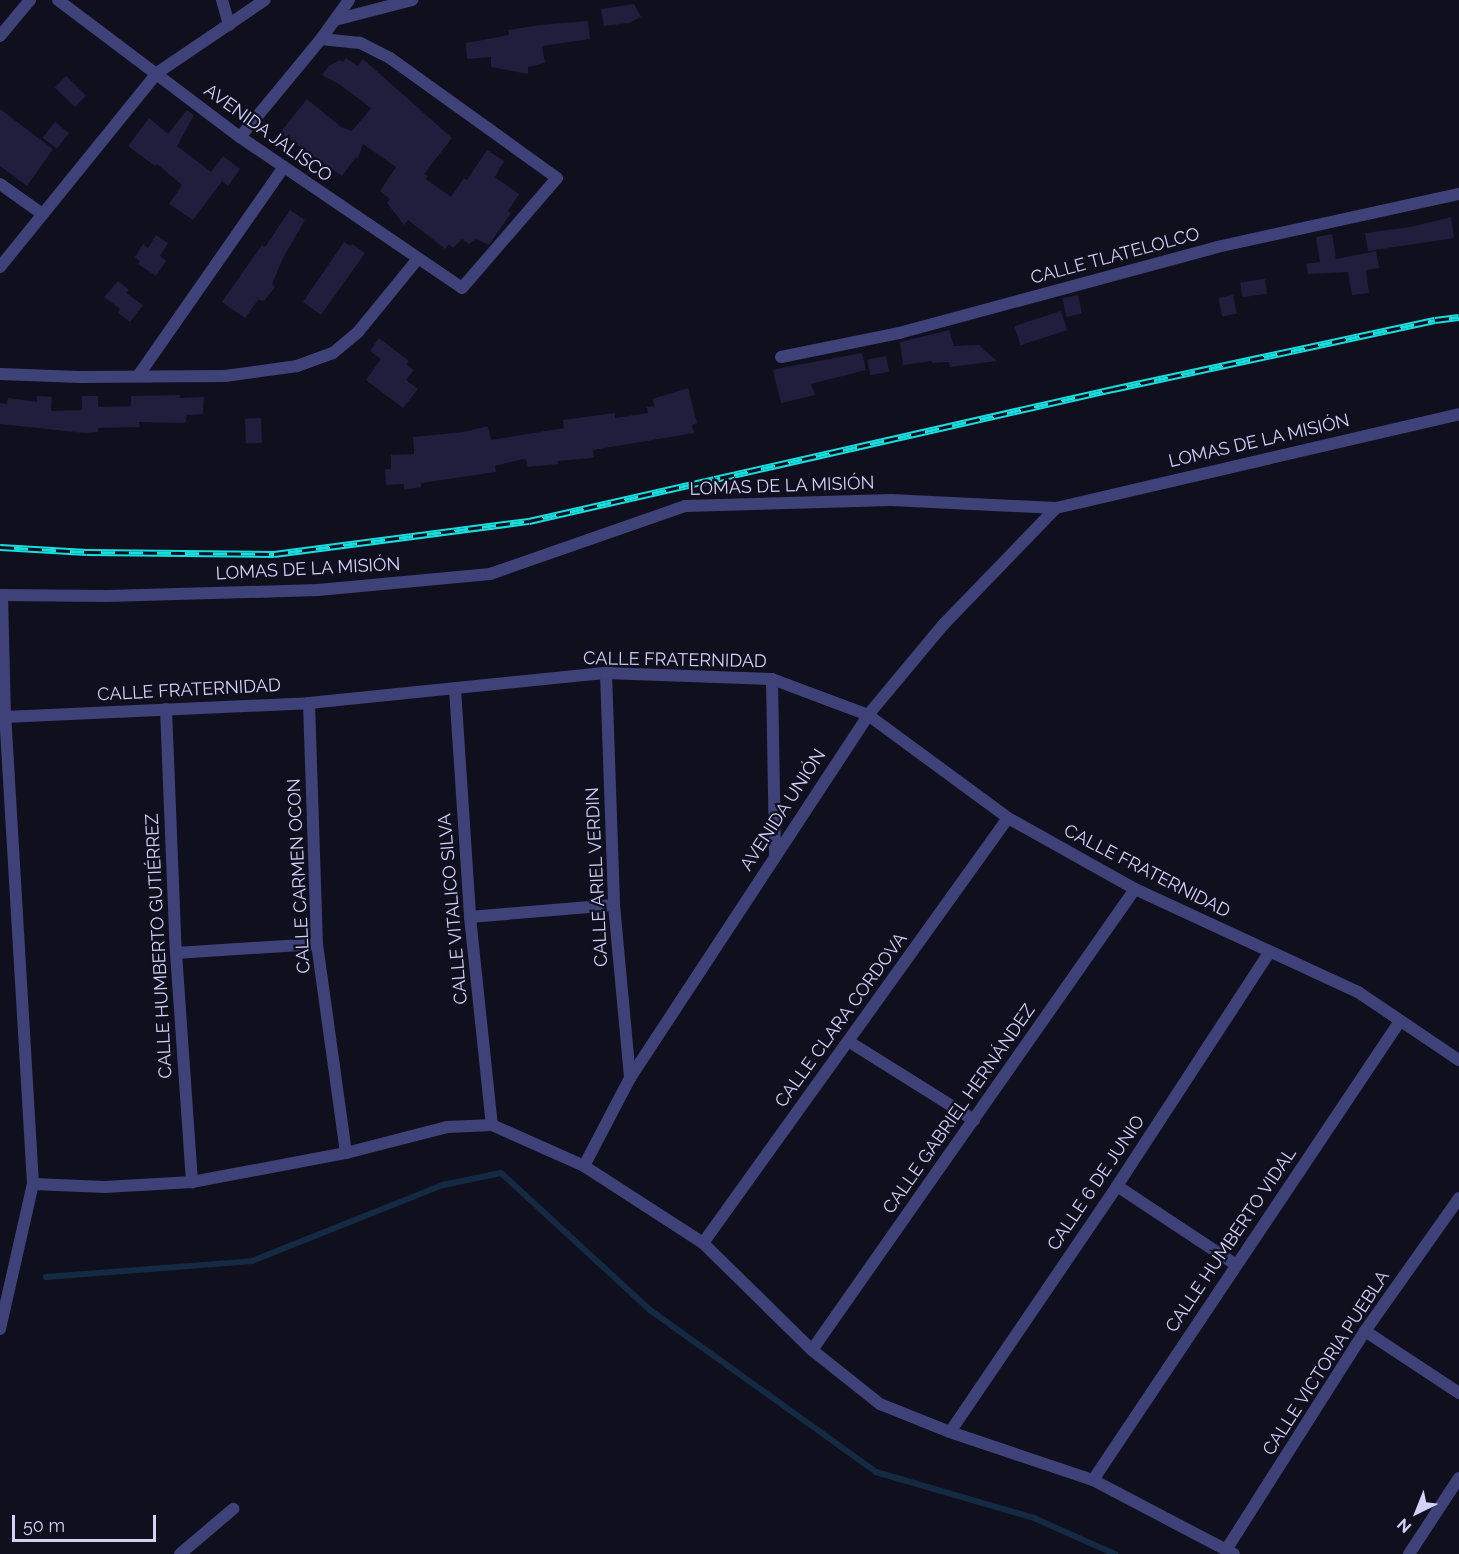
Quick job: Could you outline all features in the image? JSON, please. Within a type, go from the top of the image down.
[{"type":"street","points":[[0,36],[30,0]]},
{"type":"street","name":"AVENIDA JALISCO","points":[[58,0],[240,137],[417,260],[462,288],[557,178],[390,58],[360,43],[321,39]]},
{"type":"street","points":[[222,0],[229,25]]},
{"type":"street","points":[[0,267],[41,213],[157,73],[265,0]]},
{"type":"street","points":[[240,137],[321,39],[349,0]]},
{"type":"street","points":[[335,20],[412,0]]},
{"type":"street","points":[[138,376],[284,167]]},
{"type":"street","points":[[0,184],[41,213]]},
{"type":"street","name":"CALLE TLATELOLCO","points":[[781,357],[899,333],[1217,247],[1459,194]]},
{"type":"street","points":[[0,374],[225,376],[297,366],[333,353],[358,332],[417,260]]},
{"type":"street","name":"LOMAS DE LA MISIÓN","points":[[1,595],[107,596],[318,590],[490,574],[685,506],[891,500],[1056,508],[1459,414]]},
{"type":"street","name":"AVENIDA UNIÓN","points":[[584,1166],[630,1078],[868,715],[944,625],[1056,508]]},
{"type":"street","points":[[0,1329],[33,1184],[5,717],[1,595]]},
{"type":"street","name":"CALLE FRATERNIDAD","points":[[5,717],[309,703],[606,673],[772,679],[868,715],[1008,818],[1135,889],[1269,953],[1358,992],[1459,1060]]},
{"type":"street","name":"CALLE ARIEL VERDIN","points":[[606,673],[614,905],[630,1078]]},
{"type":"street","points":[[772,679],[775,855]]},
{"type":"street","name":"CALLE VITALICO SILVA","points":[[455,689],[470,917],[492,1125]]},
{"type":"street","name":"CALLE CARMEN OCON","points":[[309,703],[317,944],[346,1153]]},
{"type":"street","name":"CALLE HUMBERTO GUTIÉRREZ","points":[[166,709],[176,953],[192,1182]]},
{"type":"street","name":"CALLE CLARA CORDOVA","points":[[702,1243],[1008,818]]},
{"type":"street","name":"CALLE GABRIEL HERNÁNDEZ","points":[[812,1350],[1135,889]]},
{"type":"street","points":[[470,917],[614,905]]},
{"type":"street","points":[[176,953],[317,944]]},
{"type":"street","name":"CALLE 6 DE JUNIO","points":[[950,1432],[1117,1186],[1269,953]]},
{"type":"street","name":"CALLE HUMBERTO VIDAL","points":[[1093,1480],[1235,1264],[1400,1021]]},
{"type":"street","points":[[848,1041],[974,1120]]},
{"type":"street","points":[[33,1184],[105,1187],[192,1182],[346,1153],[447,1127],[492,1125],[584,1166],[702,1243],[812,1350],[880,1404],[950,1432],[1093,1480],[1230,1552]]},
{"type":"street","points":[[1117,1186],[1235,1264]]},
{"type":"street","name":"CALLE VICTORIA PUEBLA","points":[[1230,1552],[1365,1331],[1459,1198]]},
{"type":"street","points":[[1365,1331],[1459,1393]]},
{"type":"street","points":[[1409,1554],[1459,1478]]},
{"type":"street","points":[[180,1554],[233,1509]]},
{"type":"building","points":[[634,4],[641,17],[629,23],[604,26],[601,9]]},
{"type":"building","points":[[588,21],[590,39],[542,46],[545,63],[528,67],[528,74],[491,67],[491,57],[467,59],[466,43],[509,35],[508,30]]},
{"type":"building","points":[[346,58],[358,66],[363,59],[452,138],[424,174],[428,176],[426,179],[451,197],[464,178],[467,180],[487,150],[504,161],[495,177],[519,194],[508,211],[511,213],[489,245],[476,239],[469,244],[462,239],[453,248],[449,244],[445,249],[408,220],[404,225],[387,203],[390,199],[380,191],[396,167],[363,144],[358,158],[356,157],[342,176],[280,133],[307,99],[341,127],[352,131],[371,108],[339,84],[322,75],[329,66],[340,60],[343,62]]},
{"type":"building","points":[[66,76],[86,95],[75,107],[55,88]]},
{"type":"building","points":[[0,109],[53,149],[27,186],[0,166]]},
{"type":"building","points":[[187,110],[194,115],[177,146],[211,172],[223,156],[240,169],[228,186],[222,181],[193,220],[169,204],[182,185],[157,164],[155,166],[128,146],[149,118],[168,134]]},
{"type":"building","points":[[55,122],[69,133],[57,149],[43,138]]},
{"type":"building","points":[[290,210],[305,220],[284,256],[272,284],[275,287],[264,301],[258,300],[245,318],[222,302],[262,245],[265,247]]},
{"type":"building","points":[[1451,217],[1454,238],[1368,251],[1365,233],[1411,227]]},
{"type":"building","points":[[1332,234],[1336,259],[1376,251],[1379,268],[1366,270],[1369,293],[1352,295],[1348,272],[1308,274],[1306,264],[1320,262],[1316,237]]},
{"type":"building","points":[[156,235],[168,243],[160,256],[166,261],[156,276],[138,264],[140,261],[135,257],[143,244],[148,248]]},
{"type":"building","points":[[344,242],[351,246],[352,244],[365,253],[321,315],[303,302]]},
{"type":"building","points":[[1265,279],[1267,294],[1242,297],[1240,282]]},
{"type":"building","points":[[118,281],[129,290],[126,293],[143,305],[130,322],[118,313],[120,309],[104,297]]},
{"type":"building","points":[[1078,295],[1082,314],[1066,317],[1062,298]]},
{"type":"building","points":[[1233,295],[1237,314],[1222,317],[1218,298]]},
{"type":"building","points":[[1061,311],[1067,330],[1021,345],[1014,326]]},
{"type":"building","points":[[949,330],[954,346],[979,345],[997,361],[950,367],[949,362],[932,363],[932,361],[903,365],[900,342]]},
{"type":"building","points":[[379,338],[409,361],[406,364],[414,370],[406,380],[418,389],[403,408],[366,380],[381,359],[370,351]]},
{"type":"building","points":[[862,353],[866,370],[811,384],[815,395],[781,403],[773,371],[776,369]]},
{"type":"building","points":[[886,356],[889,372],[870,375],[867,360]]},
{"type":"building","points":[[688,388],[697,423],[692,425],[694,433],[593,450],[594,457],[558,461],[558,464],[528,467],[526,460],[523,459],[495,466],[496,472],[421,483],[421,487],[404,490],[404,484],[386,485],[385,469],[391,469],[391,455],[414,454],[413,437],[488,427],[491,440],[564,428],[563,420],[615,413],[615,418],[648,413],[647,407],[655,406],[652,399]]},
{"type":"building","points":[[180,395],[180,398],[204,397],[203,414],[187,415],[185,423],[139,422],[140,427],[98,428],[98,432],[85,433],[0,424],[0,403],[7,404],[8,398],[37,402],[37,396],[52,397],[51,411],[82,410],[82,396],[98,396],[98,407],[131,406],[131,396]]},
{"type":"building","points":[[261,418],[262,443],[246,444],[245,419]]},
{"type":"waterway","points":[[46,1277],[252,1261],[443,1185],[501,1173],[650,1310],[876,1472],[1034,1518],[1115,1554]]},
{"type":"railway","points":[[0,547],[87,552],[274,554],[529,521],[1113,389],[1435,320],[1459,317]]}]
